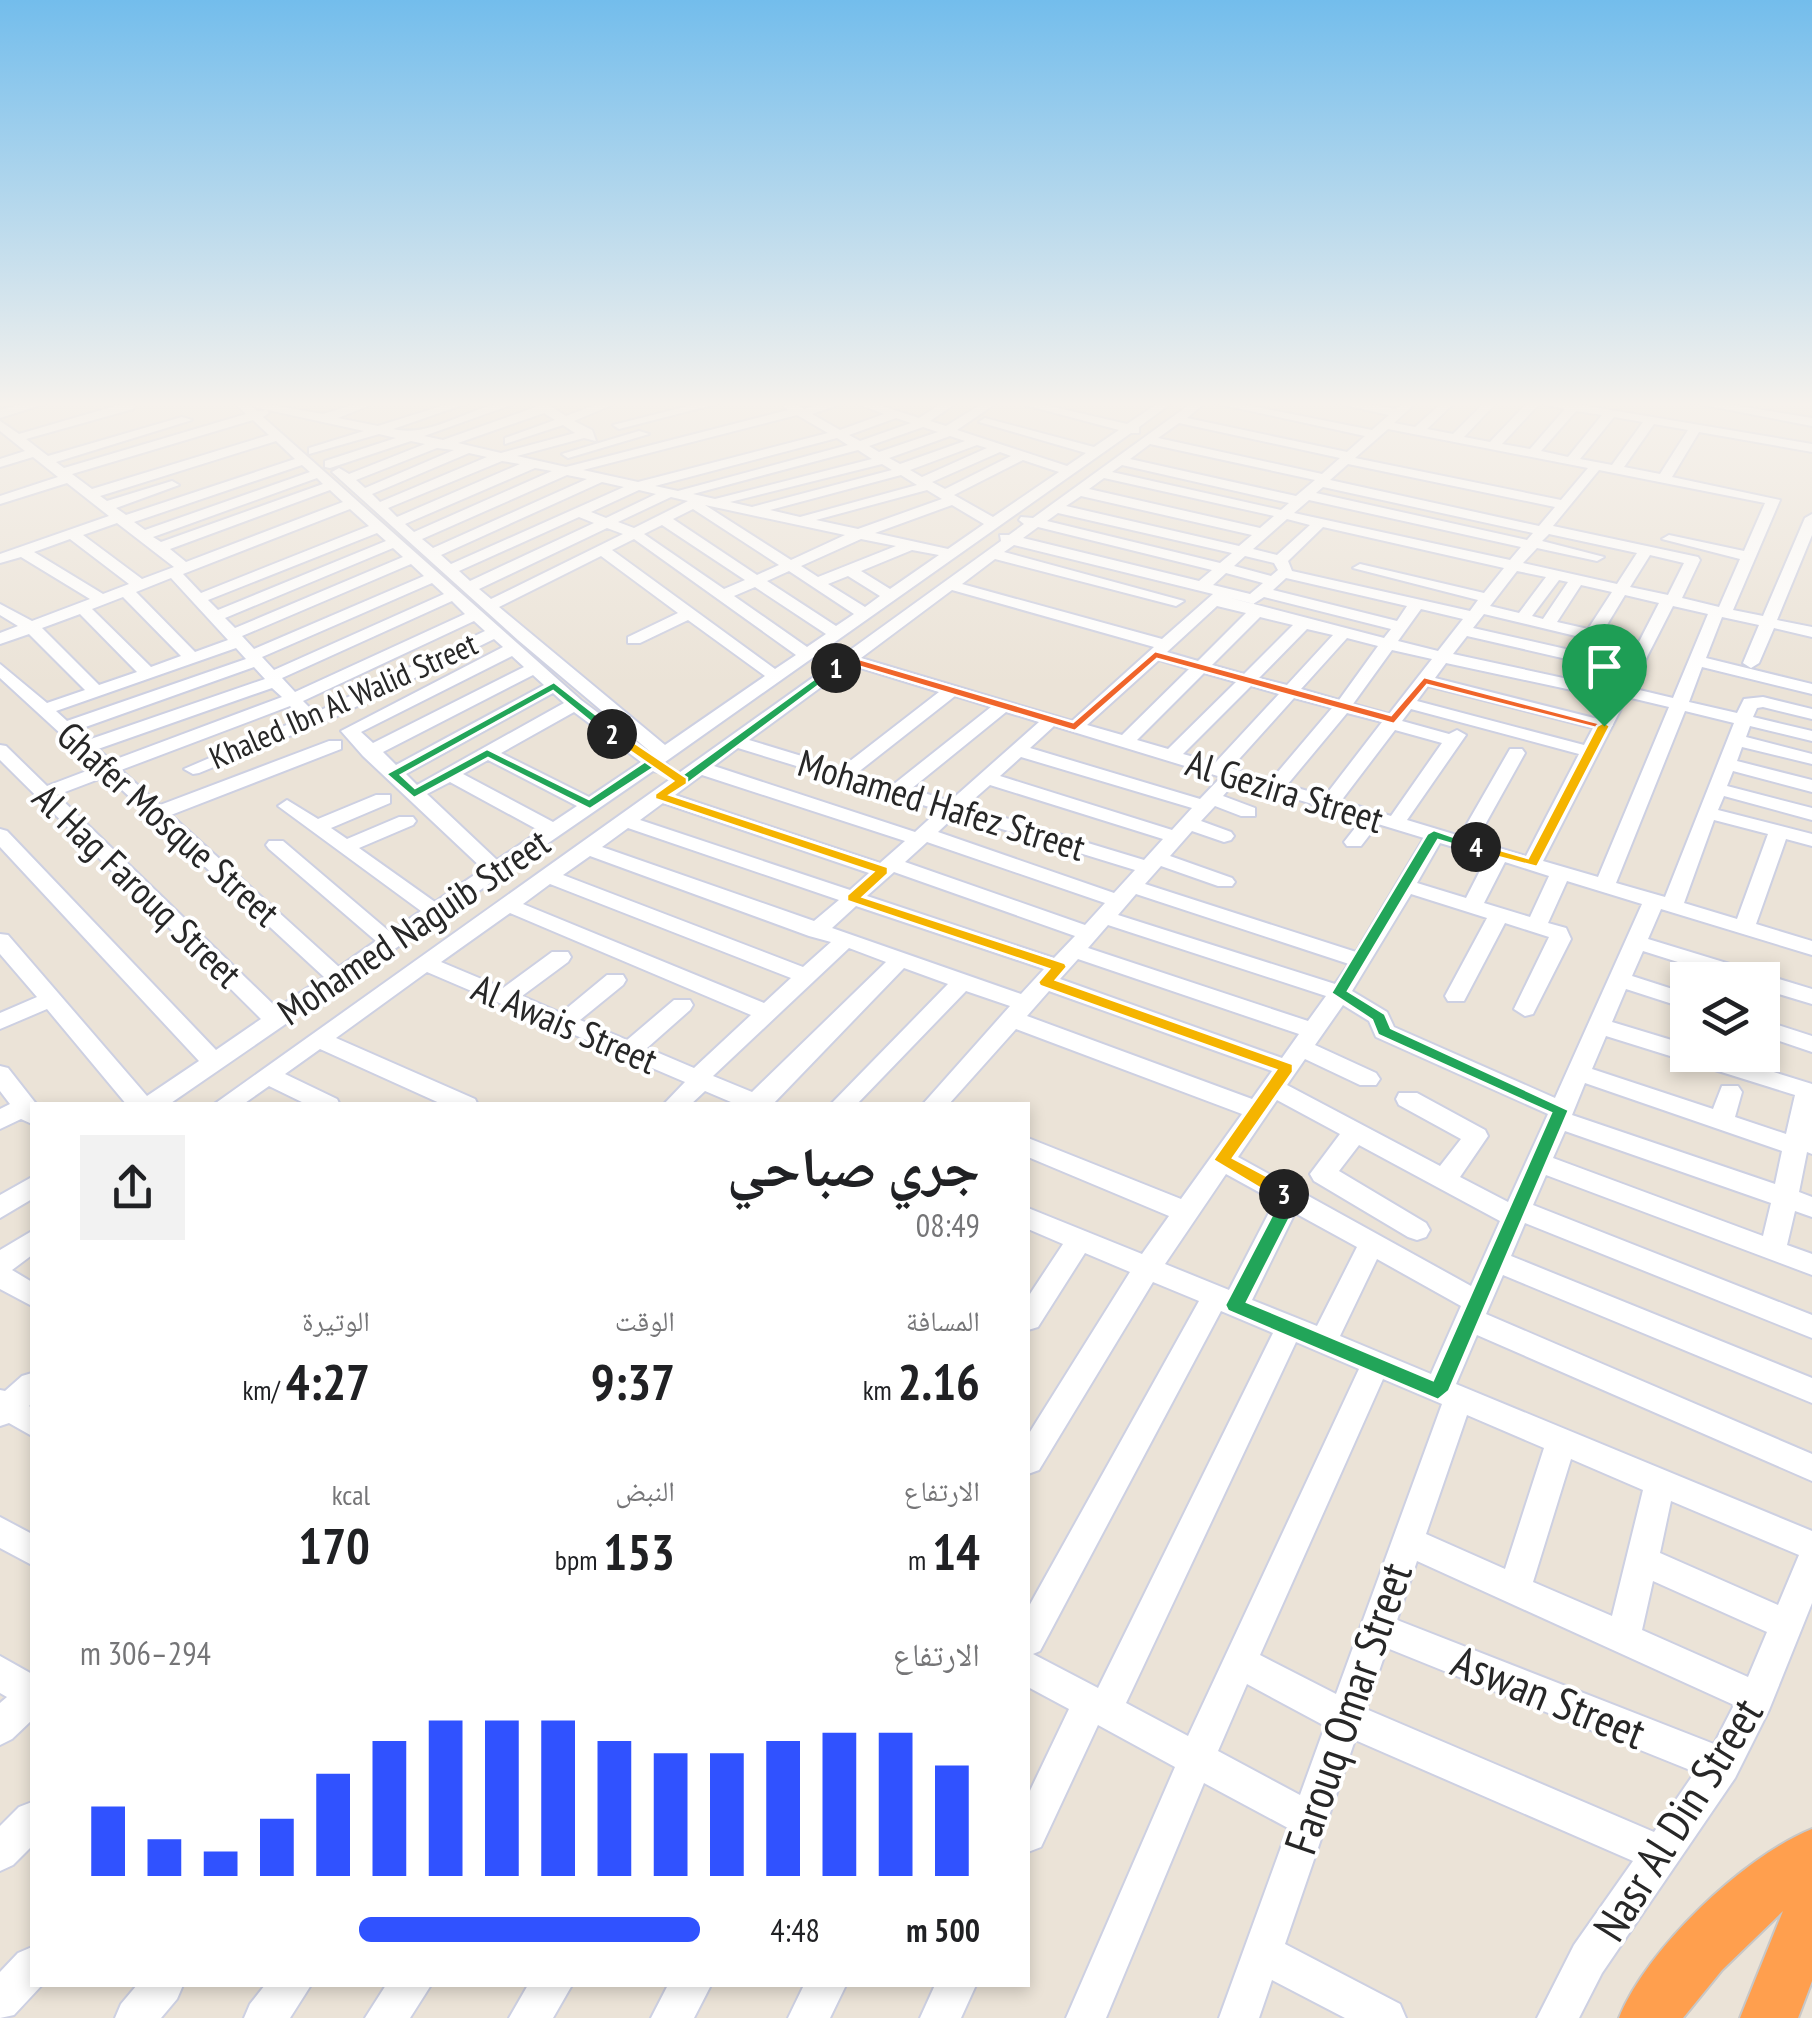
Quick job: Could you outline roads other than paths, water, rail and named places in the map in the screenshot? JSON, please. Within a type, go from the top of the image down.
[{"type":"highway","points":[[1648,2018],[1706,1946],[1748,1905],[1812,1856]]},
{"type":"highway","points":[[1769,2018],[1812,1908]]},
{"type":"street","points":[[90,496],[159,548],[198,599],[312,720]]},
{"type":"street","points":[[104,507],[122,496]]},
{"type":"street","points":[[0,559],[188,496]]},
{"type":"street","points":[[142,536],[250,496]]},
{"type":"street","points":[[159,548],[301,496]]},
{"type":"street","points":[[0,639],[362,496]]},
{"type":"street","points":[[379,507],[405,496]]},
{"type":"street","points":[[396,522],[457,496]]},
{"type":"street","points":[[458,496],[549,525]]},
{"type":"street","points":[[414,537],[507,496]]},
{"type":"street","points":[[432,554],[559,496]]},
{"type":"street","points":[[450,570],[615,496]]},
{"type":"street","points":[[470,587],[654,496]]},
{"type":"street","points":[[687,496],[952,554]]},
{"type":"street","points":[[491,606],[663,519],[726,496]]},
{"type":"street","points":[[752,511],[806,496]]},
{"type":"street","points":[[753,542],[886,496]]},
{"type":"street","name":"Mohamed Naguib Street","points":[[155,1102],[659,759],[1033,496]]},
{"type":"street","name":"Mohamed Naguib Street","points":[[229,1102],[682,781],[1071,496]]},
{"type":"street","points":[[1101,496],[1263,533]]},
{"type":"street","points":[[1196,496],[1372,534],[1476,613],[1633,670]]},
{"type":"street","points":[[1075,727],[1160,650],[1214,593],[1224,568],[1305,496]]},
{"type":"street","points":[[1382,496],[1392,514],[1482,534],[1547,527],[1751,549]]},
{"type":"street","points":[[1472,496],[1547,527],[1595,553],[1548,625]]},
{"type":"street","points":[[1472,496],[1547,527],[1693,562],[1532,864]]},
{"type":"street","points":[[1329,803],[1513,566],[1573,496]]},
{"type":"street","points":[[1605,886],[1696,662],[1773,500],[1753,496]]},
{"type":"street","points":[[722,596],[787,564],[948,497],[994,524],[1012,540],[1214,593],[1252,599],[1320,522]]},
{"type":"street","points":[[1184,515],[1206,497]]},
{"type":"street","points":[[358,498],[379,507],[414,537],[682,781]]},
{"type":"street","points":[[358,498],[378,527],[554,686],[659,759]]},
{"type":"street","points":[[702,502],[753,542],[865,614]]},
{"type":"street","points":[[1056,508],[1242,552],[1276,576],[1401,627]]},
{"type":"street","name":"Al Gezira Street","points":[[578,512],[634,534],[811,652],[849,659],[1812,948]]},
{"type":"street","points":[[1372,534],[1392,514]]},
{"type":"street","points":[[1751,664],[1804,561],[1812,518]]},
{"type":"street","points":[[663,519],[836,634]]},
{"type":"street","points":[[994,524],[1036,522],[1224,568],[1417,604],[1522,618],[1645,648]]},
{"type":"street","points":[[1405,560],[1438,524]]},
{"type":"street","points":[[198,599],[378,527]]},
{"type":"street","points":[[1684,527],[1751,549]]},
{"type":"street","points":[[286,529],[310,542]]},
{"type":"street","points":[[72,534],[133,588],[192,658]]},
{"type":"street","points":[[1446,578],[1482,534]]},
{"type":"street","points":[[249,542],[274,556]]},
{"type":"street","points":[[215,617],[395,542]]},
{"type":"street","points":[[817,584],[911,545]]},
{"type":"street","points":[[602,550],[776,677]]},
{"type":"street","points":[[1592,636],[1646,550]]},
{"type":"street","points":[[22,551],[102,600]]},
{"type":"street","points":[[993,554],[1176,601]]},
{"type":"street","points":[[1360,568],[1464,555],[1812,632]]},
{"type":"street","points":[[45,709],[192,658],[412,558]]},
{"type":"street","points":[[850,570],[890,597]]},
{"type":"street","points":[[1522,618],[1555,575]]},
{"type":"street","points":[[65,728],[254,659],[433,577]]},
{"type":"street","points":[[950,586],[1160,650],[1201,667],[1456,738],[1396,823]]},
{"type":"street","points":[[1214,593],[1257,612],[1442,658],[1812,736]]},
{"type":"street","points":[[86,747],[273,679],[453,595]]},
{"type":"street","points":[[320,597],[346,615]]},
{"type":"street","points":[[1274,787],[1343,706],[1417,604]]},
{"type":"street","points":[[82,608],[148,673]]},
{"type":"street","points":[[0,609],[31,627],[96,692]]},
{"type":"street","points":[[1125,742],[1257,612]]},
{"type":"street","points":[[634,640],[689,614]]},
{"type":"street","points":[[44,793],[292,699],[475,615]]},
{"type":"street","points":[[1171,756],[1304,623]]},
{"type":"street","name":"Khaled Ibn Al Walid Street","points":[[216,790],[186,764],[312,720],[494,632]]},
{"type":"street","points":[[937,1102],[1208,802],[1226,772],[1343,633]]},
{"type":"street","points":[[496,870],[350,731],[512,649]]},
{"type":"street","points":[[1696,662],[1808,689],[1812,665]]},
{"type":"street","points":[[369,752],[534,668]]},
{"type":"street","name":"Ghafer Mosque Street","points":[[0,669],[338,978]]},
{"type":"street","points":[[1424,680],[1604,726]]},
{"type":"street","points":[[392,774],[554,686]]},
{"type":"street","points":[[804,802],[952,690]]},
{"type":"street","points":[[1744,720],[1750,703],[1756,700],[1812,714]]},
{"type":"street","points":[[1406,703],[1590,752]]},
{"type":"street","points":[[414,794],[575,704]]},
{"type":"street","points":[[899,790],[1004,706]]},
{"type":"street","points":[[816,931],[1052,720]]},
{"type":"street","name":"Farouq Omar Street","points":[[1238,2018],[1406,1541],[1473,1310],[1636,942],[1663,903],[1708,813],[1744,720]]},
{"type":"street","points":[[1736,740],[1812,759]]},
{"type":"street","name":"Mohamed Hafez Street","points":[[736,742],[1226,882]]},
{"type":"street","points":[[158,813],[335,745]]},
{"type":"street","name":"Al Hag Farouq Street","points":[[0,750],[276,1020]]},
{"type":"street","points":[[1018,750],[1248,812]]},
{"type":"street","points":[[487,753],[590,804]]},
{"type":"street","points":[[1465,844],[1516,753]]},
{"type":"street","points":[[1727,764],[1812,786]]},
{"type":"street","points":[[700,768],[921,837],[1293,1059],[1368,1079]]},
{"type":"street","points":[[449,774],[554,830]]},
{"type":"street","points":[[987,778],[1182,830],[1224,836]]},
{"type":"street","points":[[1718,789],[1812,814]]},
{"type":"street","points":[[660,796],[1089,934],[1339,993],[1379,1018],[1384,1032],[1559,1115],[1812,1207]]},
{"type":"street","points":[[317,827],[383,799]]},
{"type":"street","points":[[287,806],[436,912]]},
{"type":"street","points":[[1708,813],[1812,840]]},
{"type":"street","points":[[1354,842],[1374,816]]},
{"type":"street","points":[[625,821],[852,898],[1089,934],[1362,961]]},
{"type":"street","points":[[346,847],[406,822]]},
{"type":"street","points":[[1744,927],[1779,832]]},
{"type":"street","points":[[1030,1459],[1147,1268],[1362,961],[1434,834]]},
{"type":"street","points":[[0,836],[214,1062]]},
{"type":"street","points":[[276,845],[390,943]]},
{"type":"street","points":[[588,848],[962,982],[1019,1012],[1258,1110]]},
{"type":"street","points":[[1472,906],[1499,854]]},
{"type":"street","points":[[1536,925],[1561,872]]},
{"type":"street","points":[[548,876],[806,976]]},
{"type":"street","points":[[1405,886],[1556,931],[1560,938],[1525,1008]]},
{"type":"street","points":[[508,905],[767,1013]]},
{"type":"street","points":[[1456,996],[1500,914]]},
{"type":"street","points":[[1089,934],[1293,1059],[1355,1132],[1516,1213],[1812,1327]]},
{"type":"street","points":[[0,940],[138,1102]]},
{"type":"street","points":[[678,1102],[844,941]]},
{"type":"street","points":[[1636,942],[1700,962]]},
{"type":"street","points":[[506,998],[560,956]]},
{"type":"street","points":[[760,1102],[900,960]]},
{"type":"street","name":"Al Awais Street","points":[[426,964],[753,1102]]},
{"type":"street","points":[[564,1022],[615,980]]},
{"type":"street","points":[[1620,980],[1670,996]]},
{"type":"street","points":[[845,1102],[962,982]]},
{"type":"street","points":[[1780,987],[1812,996]]},
{"type":"street","points":[[0,1022],[51,1000]]},
{"type":"street","points":[[630,1050],[682,1005]]},
{"type":"street","points":[[1600,1026],[1670,1048]]},
{"type":"street","points":[[1780,1033],[1812,1044]]},
{"type":"street","points":[[319,1039],[459,1102]]},
{"type":"street","points":[[1747,1072],[1810,1092],[1804,1143],[1773,1250]]},
{"type":"street","points":[[1580,1073],[1788,1144],[1804,1143]]},
{"type":"street","points":[[0,1074],[28,1111],[0,1120]]},
{"type":"street","points":[[267,1075],[322,1102]]},
{"type":"street","points":[[1721,1121],[1730,1092]]},
{"type":"street","points":[[1408,1099],[1476,1136],[1444,1180]]},
{"type":"street","points":[[1355,1132],[1322,1174],[1417,1230]]},
{"type":"street","points":[[1030,1147],[1186,1212]]},
{"type":"street","points":[[1222,1160],[1372,1243],[1473,1310],[1812,1468]]},
{"type":"street","points":[[1538,1162],[1812,1265]]},
{"type":"street","points":[[0,1208],[30,1187]]},
{"type":"street","points":[[1030,1637],[1225,1301],[1290,1198]]},
{"type":"street","points":[[1030,1219],[1812,1546]]},
{"type":"street","points":[[1030,1317],[1080,1240]]},
{"type":"street","points":[[0,1264],[30,1242]]},
{"type":"street","points":[[1322,1342],[1372,1243]]},
{"type":"street","points":[[1495,1261],[1812,1391]]},
{"type":"street","points":[[0,1276],[30,1294]]},
{"type":"street","points":[[1030,1830],[1098,1707],[1289,1328]]},
{"type":"street","points":[[1086,2018],[1196,1760],[1375,1364]]},
{"type":"street","points":[[10,1411],[30,1387]]},
{"type":"street","points":[[1514,1590],[1561,1442]]},
{"type":"street","points":[[1623,1640],[1660,1484]]},
{"type":"street","points":[[0,1531],[30,1551]]},
{"type":"street","points":[[1406,1541],[1757,1698]]},
{"type":"street","points":[[1642,1561],[1788,1625]]},
{"type":"street","name":"Nasr Al Din Street","points":[[1556,2018],[1588,1958],[1722,1765],[1757,1698],[1812,1562]]},
{"type":"street","name":"Aswan Street","points":[[1375,1628],[1722,1765]]},
{"type":"street","points":[[1241,1663],[1344,1717],[1661,1854]]},
{"type":"street","points":[[1030,1671],[1308,1819]]},
{"type":"street","points":[[0,1673],[30,1695]]},
{"type":"street","points":[[0,1727],[30,1698]]},
{"type":"street","points":[[0,1852],[30,1822]]},
{"type":"street","points":[[1261,1953],[1386,2018]]},
{"type":"street","points":[[0,2001],[30,1968]]},
{"type":"street","points":[[134,2018],[160,1987]]},
{"type":"street","points":[[264,2018],[288,1987]]},
{"type":"street","points":[[529,2018],[551,1987]]},
{"type":"street","points":[[671,2018],[690,1987]]},
{"type":"street","points":[[808,2018],[825,1987]]},
{"type":"street","points":[[940,2018],[955,1987]]}]
